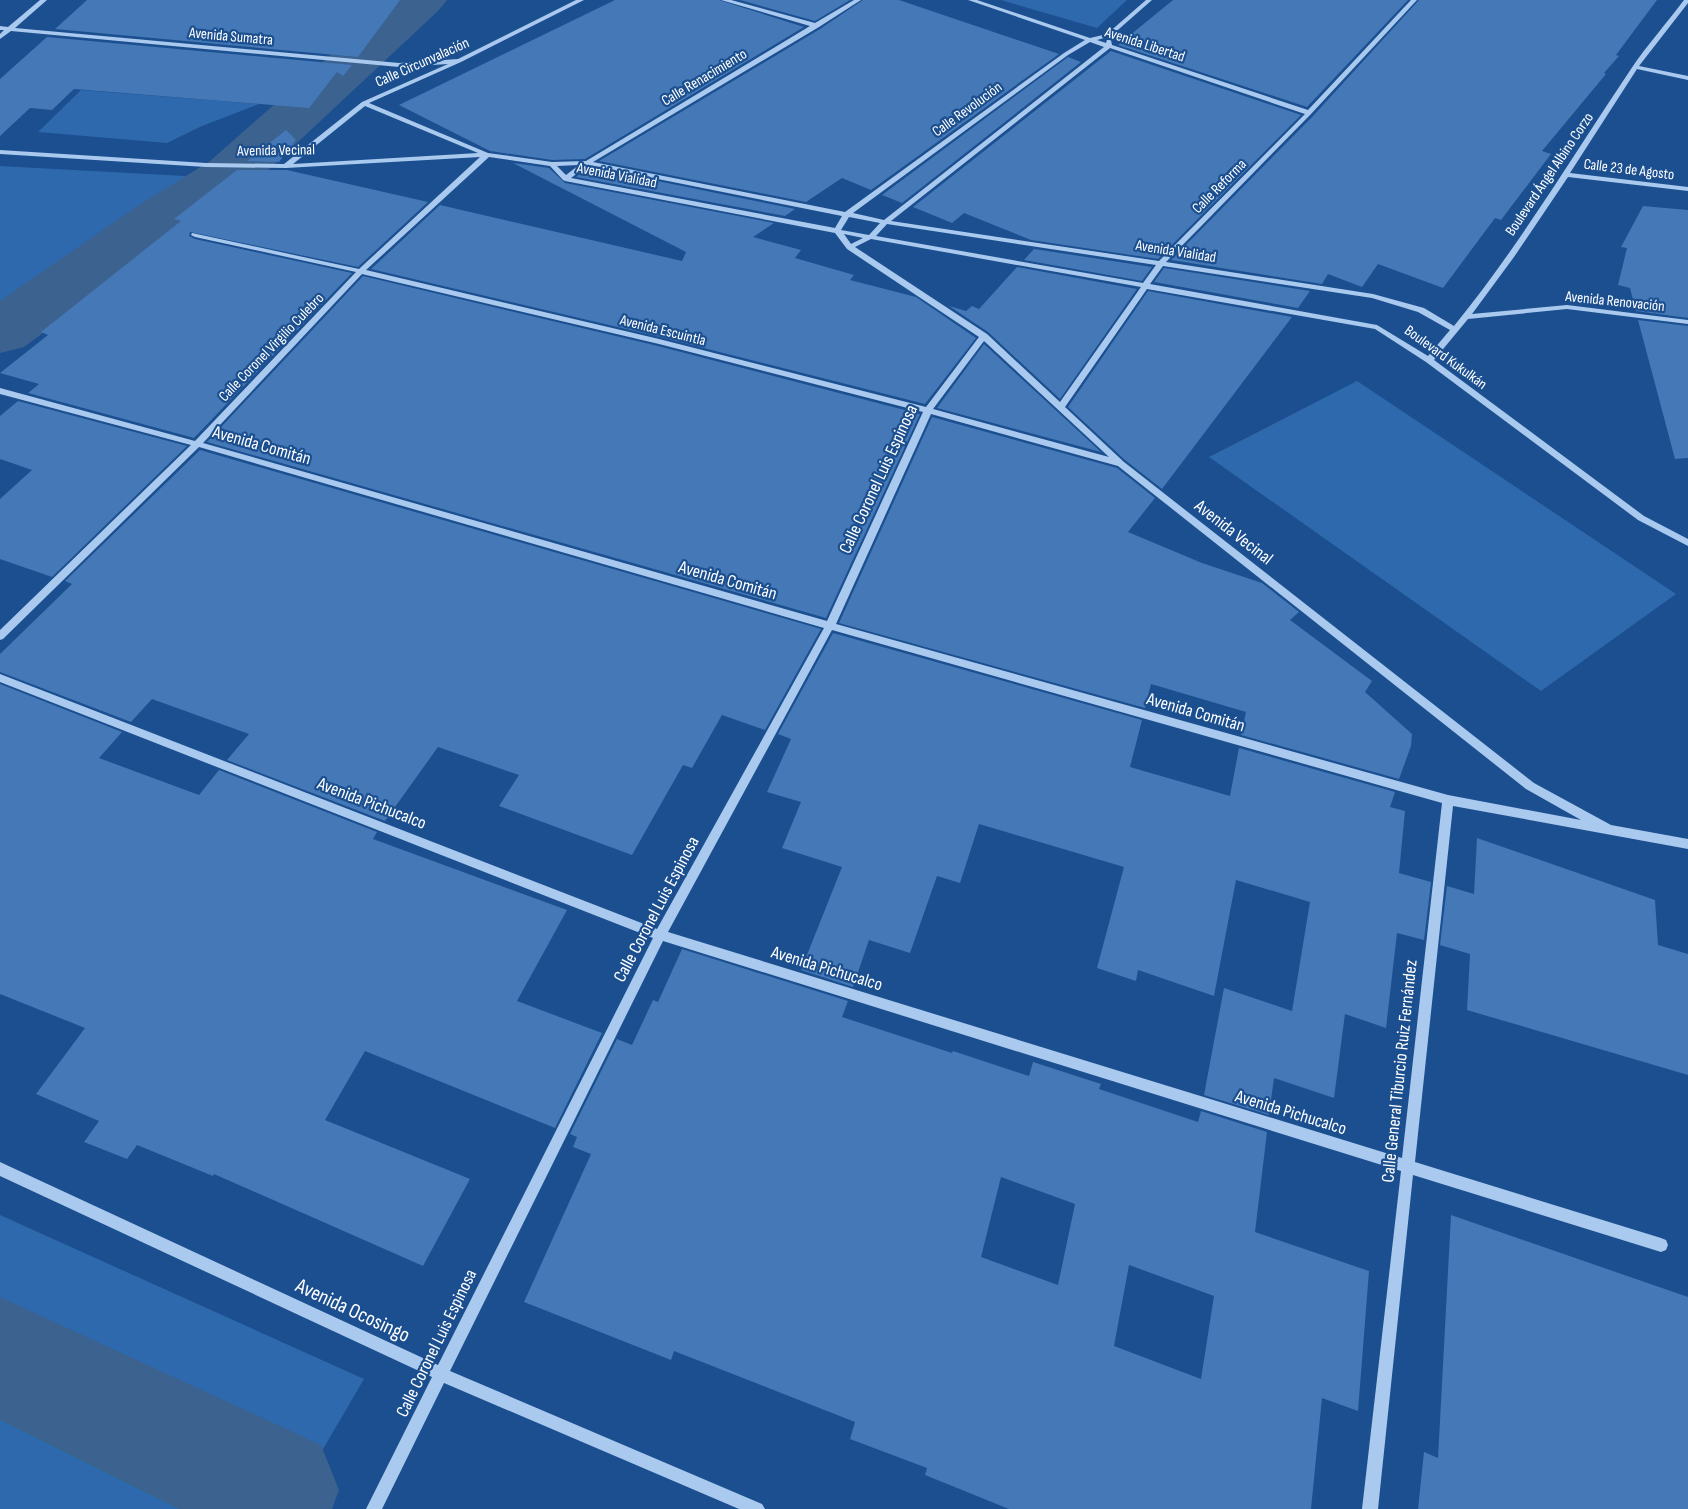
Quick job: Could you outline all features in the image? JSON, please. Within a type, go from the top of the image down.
[{"type":"street","points":[[0,37],[44,0]]},
{"type":"street","name":"Calle Circunvalación","points":[[286,165],[364,103],[459,61],[581,0]]},
{"type":"street","points":[[724,0],[817,26]]},
{"type":"street","name":"Calle Renacimiento","points":[[565,179],[587,163],[858,0]]},
{"type":"street","name":"Avenida Libertad","points":[[971,0],[1309,113]]},
{"type":"street","name":"Calle Revolución","points":[[846,215],[1089,40],[1108,35],[1149,0]]},
{"type":"street","name":"Calle Reforma","points":[[1062,406],[1162,262],[1309,113],[1414,0]]},
{"type":"street","name":"Boulevard Ángel Albino Corzo","points":[[1429,360],[1468,317],[1568,176],[1635,67],[1687,0]]},
{"type":"street","name":"Avenida Sumatra","points":[[0,28],[399,65],[459,61]]},
{"type":"street","points":[[1108,35],[1109,46]]},
{"type":"street","name":"Calle Revolución","points":[[885,222],[1109,46]]},
{"type":"street","points":[[1635,67],[1688,78]]},
{"type":"street","points":[[364,103],[487,155]]},
{"type":"street","name":"Avenida Vecinal","points":[[0,152],[206,165],[286,165],[487,155],[552,164]]},
{"type":"street","name":"Calle Coronel Virgilio Culebro","points":[[0,636],[197,444],[362,270],[487,155]]},
{"type":"street","name":"Avenida Vialidad","points":[[552,164],[587,163],[885,222],[1162,262],[1399,301],[1421,310],[1456,330]]},
{"type":"street","name":"Avenida Vialidad","points":[[552,164],[565,179],[837,231],[1148,285]]},
{"type":"street","name":"Calle 23 de Agosto","points":[[1568,176],[1688,189]]},
{"type":"street","points":[[846,215],[837,231],[850,247],[872,236],[885,222]]},
{"type":"street","name":"Avenida Escuintla","points":[[195,235],[362,270],[929,409],[1121,464]]},
{"type":"street","name":"Avenida Vecinal","points":[[850,247],[984,336],[1062,406],[1121,464],[1530,786],[1608,829]]},
{"type":"street","name":"Boulevard Kukulkán","points":[[1148,285],[1377,327],[1429,360],[1641,518],[1688,543]]},
{"type":"street","name":"Avenida Renovación","points":[[1468,317],[1568,308],[1688,322]]},
{"type":"street","name":"Calle Coronel Luis Espinosa","points":[[374,1509],[660,935],[830,627],[929,409],[984,336]]},
{"type":"street","name":"Avenida Comitán","points":[[0,391],[197,444],[830,627],[1448,800]]},
{"type":"street","name":"Avenida Pichucalco","points":[[0,678],[660,935],[1661,1245]]},
{"type":"street","points":[[1448,800],[1688,844]]},
{"type":"street","name":"Calle General Tiburcio Ruiz Fernández","points":[[1370,1509],[1448,800]]},
{"type":"street","name":"Avenida Ocosingo","points":[[0,1169],[441,1374],[757,1509]]},
{"type":"shaded area","points":[[1001,0],[1127,0],[1097,28]]},
{"type":"shaded area","points":[[81,90],[259,104],[202,126],[167,143],[38,132]]},
{"type":"shaded area","points":[[0,166],[203,177],[0,329]]},
{"type":"shaded area","points":[[1357,381],[1676,594],[1541,691],[1209,457]]},
{"type":"shaded area","points":[[0,1215],[364,1379],[288,1509],[0,1509]]},
{"type":"building","points":[[87,0],[400,0],[358,57],[55,29]]},
{"type":"building","points":[[615,0],[719,0],[804,27],[585,159],[552,160],[490,151],[399,105]]},
{"type":"building","points":[[740,0],[850,0],[815,21]]},
{"type":"building","points":[[863,0],[899,0],[1059,54],[871,190],[842,178],[806,202],[599,161],[820,29]]},
{"type":"building","points":[[1173,0],[1408,0],[1307,107],[1118,45]]},
{"type":"building","points":[[1419,0],[1657,0],[1616,55],[1619,56],[1604,73],[1606,74],[1542,151],[1551,154],[1501,220],[1495,218],[1443,288],[1378,264],[1362,287],[1328,274],[1322,284],[1171,260],[1313,116]]},
{"type":"building","points":[[47,37],[352,65],[343,76],[337,72],[309,108],[74,89],[52,110],[30,108],[0,136],[0,79]]},
{"type":"building","points":[[1111,51],[1301,115],[1158,259],[1031,240],[964,213],[952,223],[913,207]]},
{"type":"building","points":[[1068,57],[1081,62],[902,203],[882,195]]},
{"type":"building","points":[[286,130],[296,140],[279,162],[247,161]]},
{"type":"building","points":[[513,163],[549,168],[565,183],[774,223],[753,237],[801,250],[795,258],[854,275],[850,280],[916,297],[976,338],[925,404],[660,337],[371,269],[440,205],[682,261],[686,252]]},
{"type":"building","points":[[589,167],[795,209],[785,216],[576,177]]},
{"type":"building","points":[[237,170],[287,170],[428,202],[358,267],[190,232],[189,236],[195,239],[352,273],[194,438],[28,393],[39,384],[0,373],[48,335],[41,332],[181,221],[174,219]]},
{"type":"building","points":[[1643,206],[1688,210],[1688,318],[1636,311],[1630,288],[1618,285],[1627,248],[1621,247]]},
{"type":"building","points":[[1034,249],[1152,267],[1142,281],[1024,260]]},
{"type":"building","points":[[1017,267],[1137,289],[1060,399],[988,332],[949,306],[966,311],[972,306],[979,309]]},
{"type":"building","points":[[1164,268],[1310,291],[1298,308],[1154,282]]},
{"type":"building","points":[[363,276],[658,346],[920,414],[826,618],[207,442]]},
{"type":"building","points":[[1148,291],[1292,317],[1162,489],[1125,460],[1068,407]]},
{"type":"building","points":[[1638,320],[1688,326],[1688,458],[1675,459]]},
{"type":"building","points":[[984,344],[1101,452],[937,408]]},
{"type":"building","points":[[18,401],[187,446],[52,577],[0,559],[0,499],[32,470],[0,459],[0,416]]},
{"type":"building","points":[[932,417],[1117,468],[1155,498],[1128,532],[1202,563],[1262,583],[1299,612],[1290,620],[1372,681],[1365,692],[1412,734],[1411,746],[1399,779],[1241,735],[1246,712],[1151,684],[1145,708],[839,623]]},
{"type":"building","points":[[200,450],[821,629],[765,730],[722,715],[692,768],[683,765],[632,855],[499,806],[519,775],[438,747],[385,821],[227,760],[249,734],[152,699],[131,722],[0,672],[0,654],[72,584],[65,581]]},
{"type":"building","points":[[833,633],[1142,720],[1130,767],[1230,796],[1239,748],[1395,792],[1390,807],[1405,811],[1399,873],[1431,882],[1424,940],[1397,933],[1386,1028],[1345,1014],[1334,1098],[1274,1078],[1269,1115],[1204,1095],[1224,988],[1292,1011],[1310,902],[1236,880],[1214,996],[1138,970],[1136,981],[1097,968],[1124,867],[979,824],[960,883],[937,876],[910,953],[869,940],[853,987],[801,970],[842,867],[782,848],[801,802],[767,792],[791,739],[778,734]]},
{"type":"building","points":[[0,684],[122,732],[99,758],[199,795],[219,770],[377,832],[373,839],[567,910],[517,1001],[602,1033],[555,1128],[365,1051],[325,1120],[470,1179],[423,1266],[214,1174],[213,1176],[137,1145],[127,1159],[84,1142],[99,1121],[36,1094],[85,1028],[0,994]]},
{"type":"building","points":[[1477,838],[1655,900],[1658,945],[1688,954],[1688,1075],[1467,1010],[1470,954],[1440,945],[1447,886],[1474,894]]},
{"type":"building","points":[[682,949],[848,1001],[842,1017],[952,1053],[953,1051],[1029,1076],[1033,1062],[1101,1084],[1099,1089],[1198,1122],[1201,1111],[1267,1132],[1255,1232],[1369,1271],[1358,1411],[1322,1398],[1311,1509],[1009,1509],[925,1475],[927,1468],[850,1439],[855,1422],[674,1351],[671,1360],[524,1302],[591,1154],[573,1147],[577,1137],[570,1134],[617,1039],[632,1045],[653,1000],[658,1002]],"holes":[[[1001,1177],[1075,1204],[1058,1285],[981,1257]],[[1129,1265],[1214,1296],[1201,1379],[1114,1346]]]},
{"type":"building","points":[[1451,1215],[1688,1297],[1688,1509],[1418,1509],[1424,1452],[1438,1458]]},
{"type":"waterway","points":[[0,332],[157,220],[231,173],[422,0]]},
{"type":"waterway","points":[[0,1357],[276,1490]]}]
